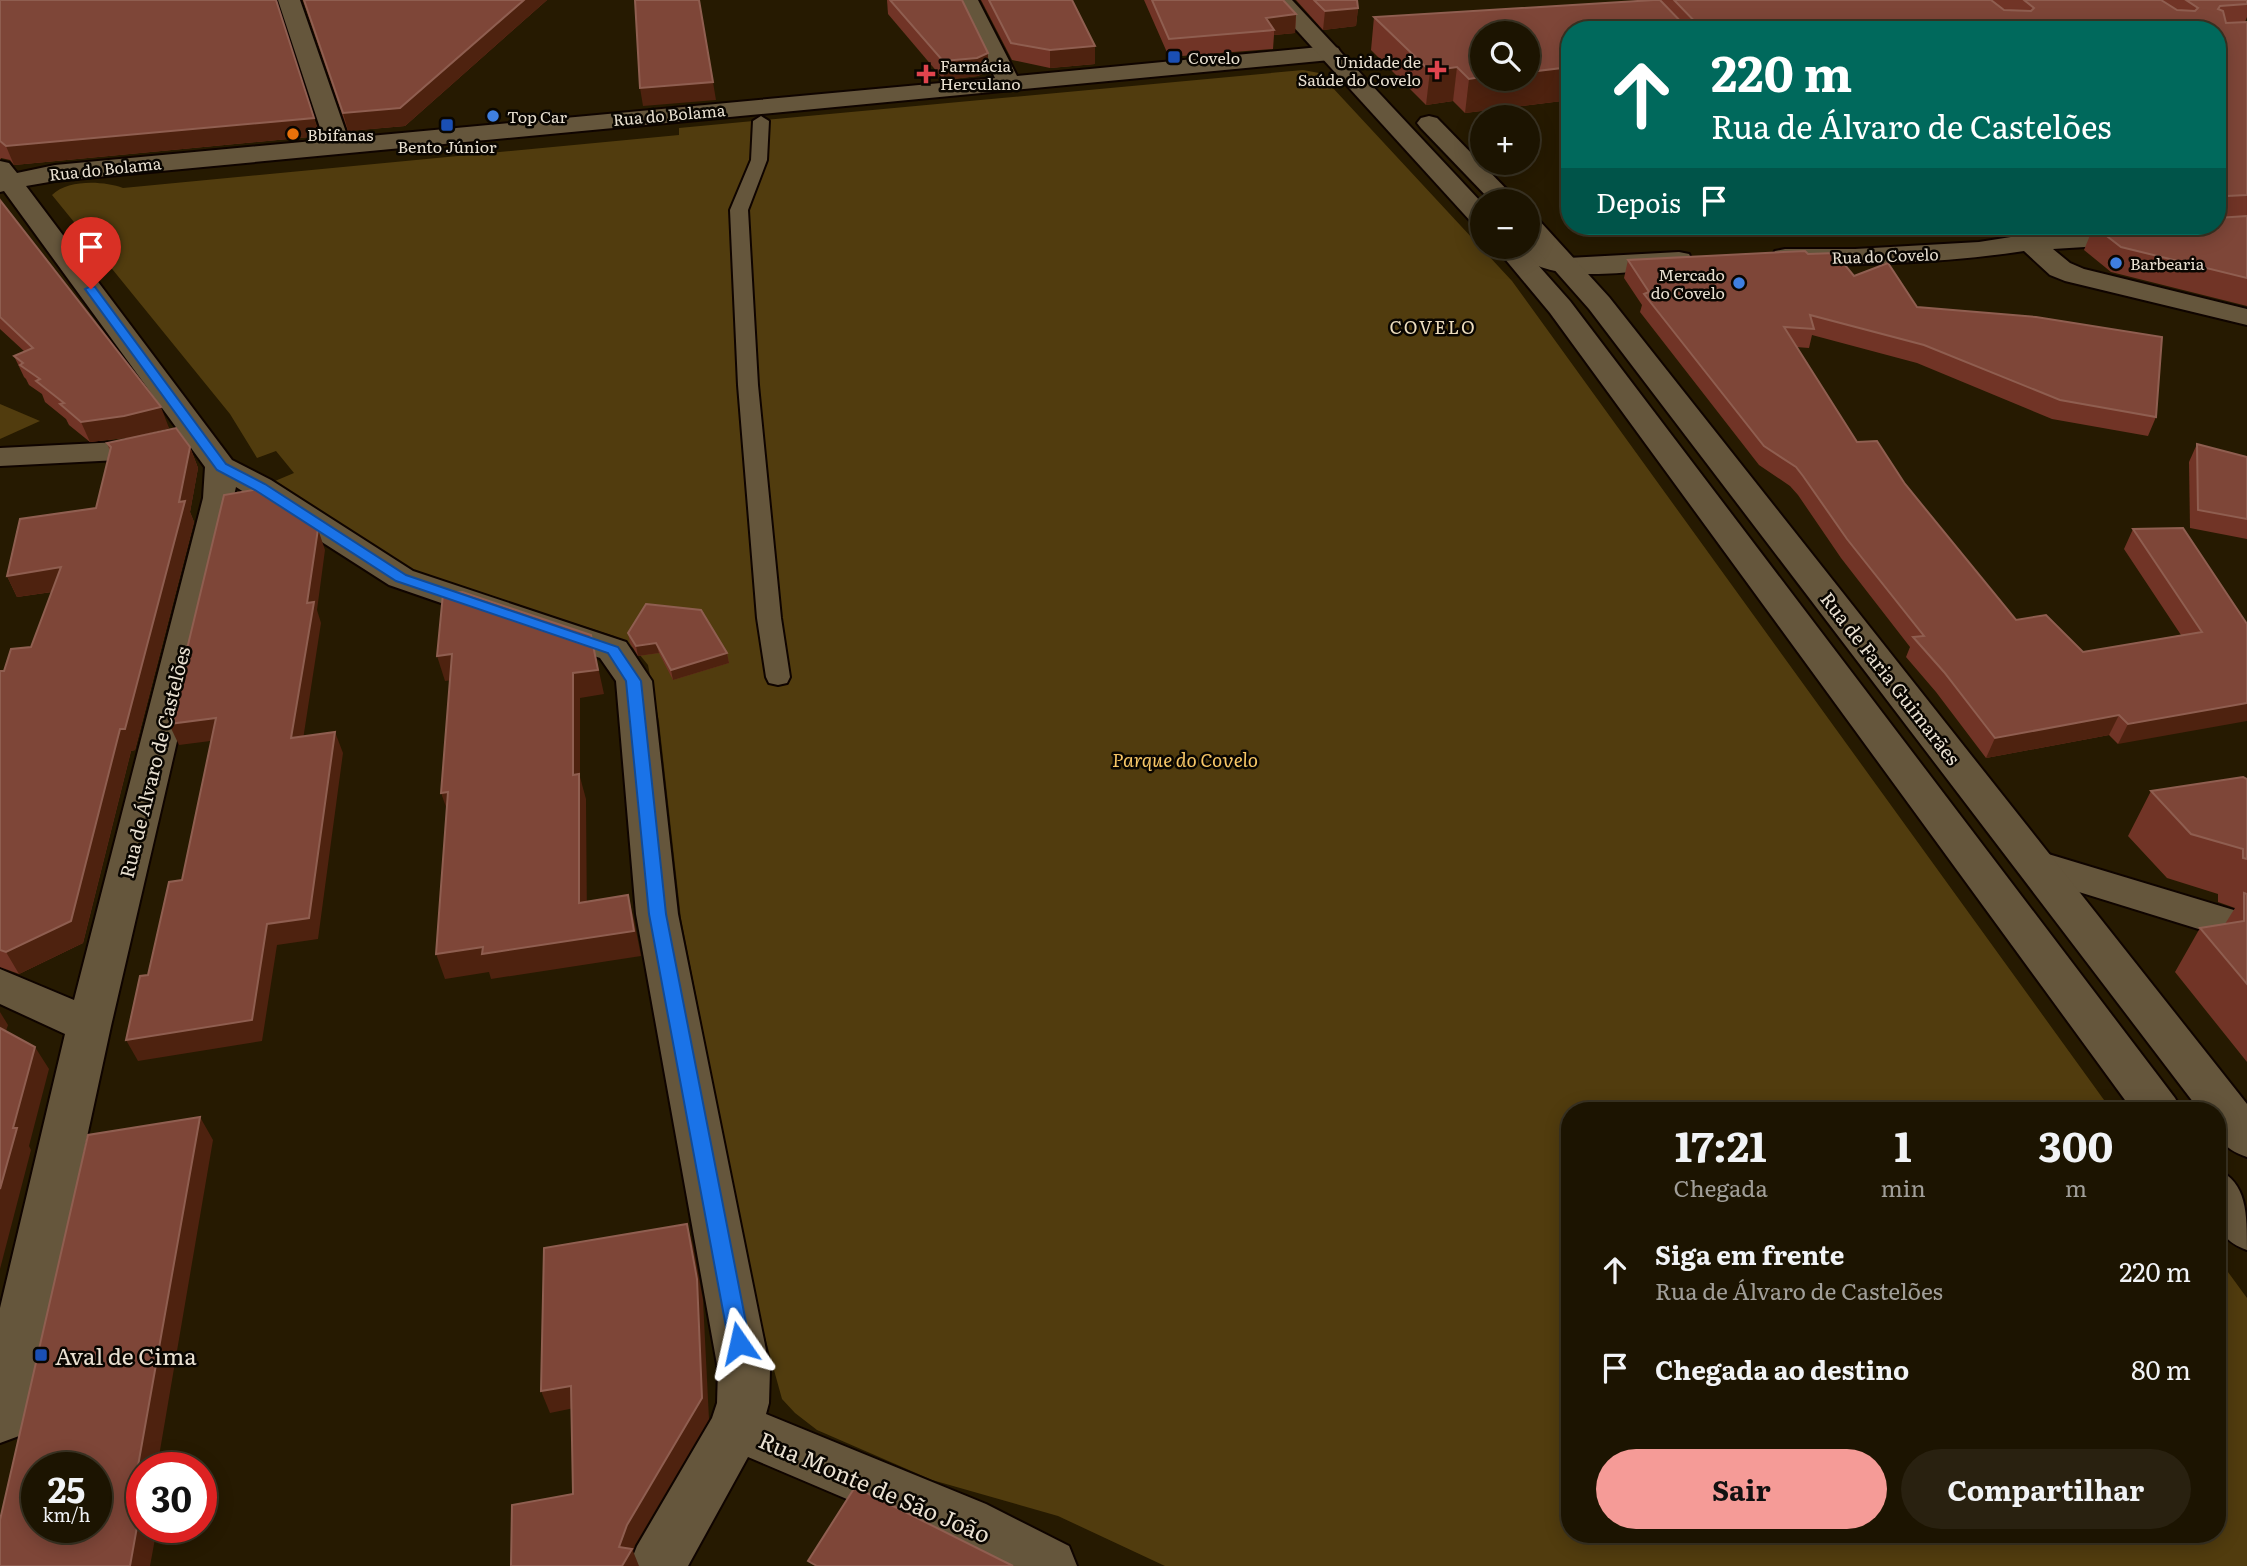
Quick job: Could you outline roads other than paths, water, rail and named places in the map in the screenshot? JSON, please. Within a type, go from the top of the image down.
[{"type":"street","points":[[289,0],[338,145]]},
{"type":"street","points":[[967,0],[1009,83]]},
{"type":"street","points":[[1280,0],[1470,205]]},
{"type":"street","points":[[1330,53],[1359,61],[1376,70]]},
{"type":"street","name":"Rua do Bolama","points":[[3,178],[1330,53]]},
{"type":"street","points":[[1411,105],[1494,189]]},
{"type":"street","points":[[3,178],[221,467],[260,487],[401,578],[613,650],[634,681],[657,914],[744,1370],[743,1403],[736,1427],[657,1566]]},
{"type":"street","name":"Rua do Covelo","points":[[2226,230],[2247,229]]},
{"type":"street","name":"Rua do Covelo","points":[[1916,235],[1910,242],[1796,248],[1758,257],[1855,257],[1996,250],[2030,242],[2147,235]]},
{"type":"street","name":"Rua de Faria Guimarães","points":[[1540,237],[1568,266],[2219,1102]]},
{"type":"street","points":[[2030,242],[2060,269],[2075,275],[2247,317]]},
{"type":"street","points":[[1540,258],[1568,266],[1703,259]]},
{"type":"street","points":[[1518,259],[1560,307],[2152,1102]]},
{"type":"street","points":[[0,457],[119,451],[172,442],[195,432]]},
{"type":"street","name":"Rua de Álvaro de Castelões","points":[[0,1419],[89,1026],[219,498],[221,467]]},
{"type":"street","points":[[2035,864],[2247,929]]},
{"type":"street","points":[[0,985],[89,1026]]},
{"type":"street","name":"Rua de Faria Guimarães","points":[[2226,1111],[2247,1138]]},
{"type":"street","points":[[2226,1201],[2247,1229]]},
{"type":"street","name":"Rua Monte de São João","points":[[736,1427],[967,1522],[1049,1566]]},
{"type":"lane","points":[[761,121],[759,160],[739,210],[748,385],[769,618],[778,677]]},
{"type":"place","name":"Covelo","points":[[1174,57]]},
{"type":"place","name":"Unidade de Saúde do Covelo","points":[[1437,70]]},
{"type":"place","name":"Farmácia Herculano","points":[[926,74]]},
{"type":"place","name":"Top Car","points":[[493,116]]},
{"type":"place","name":"Bento Júnior","points":[[447,125]]},
{"type":"place","name":"Bbifanas","points":[[293,134]]},
{"type":"place","name":"Barbearia","points":[[2116,263]]},
{"type":"place","name":"Mercado do Covelo","points":[[1739,283]]},
{"type":"place","name":"Aval de Cima","points":[[41,1355]]},
{"type":"district","name":"COVELO","points":[[1433,326]]},
{"type":"park label","name":"Parque do Covelo","points":[[1185,759]]}]
